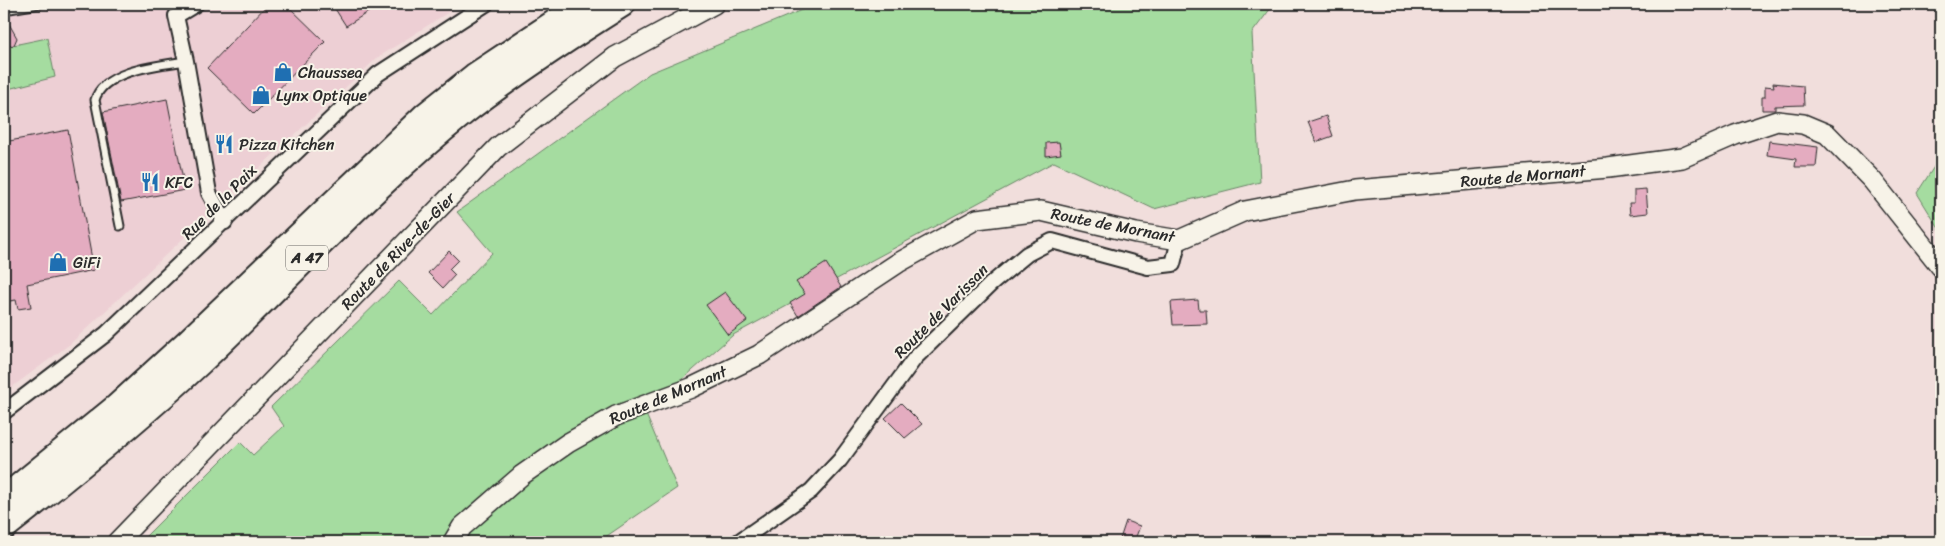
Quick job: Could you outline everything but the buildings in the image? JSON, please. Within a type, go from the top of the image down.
[{"type":"highway","name":"A 47","points":[[4,499],[124,401],[426,115],[475,76],[583,4]]},
{"type":"highway","name":"A 47","points":[[4,527],[126,428],[200,362],[395,173],[439,133],[508,79],[622,4]]},
{"type":"main road","name":"Route de Rive-de-Gier","points":[[117,542],[498,147],[615,57],[714,4]]},
{"type":"main road","name":"Route de Mornant","points":[[453,542],[462,527],[515,481],[568,442],[616,416],[691,388],[759,355],[898,263],[977,219],[1041,211],[1136,233],[1179,240],[1244,211],[1355,190],[1608,168],[1682,158],[1735,134],[1777,121],[1802,124],[1827,134],[1872,180],[1941,267]]},
{"type":"street","points":[[196,4],[176,16],[186,61],[209,193],[225,222]]},
{"type":"street","name":"Rue de la Paix","points":[[4,412],[106,334],[378,74],[486,4]]},
{"type":"street","name":"Route de Varissan","points":[[738,542],[811,491],[840,460],[916,358],[990,284],[1027,254],[1052,241],[1148,267],[1174,264],[1179,240]]},
{"type":"lane","points":[[4,10],[39,4]]},
{"type":"lane","points":[[120,226],[95,100],[97,93],[105,84],[139,68],[186,61]]},
{"type":"shaded area","points":[[4,4],[461,4],[377,58],[70,344],[4,393]]},
{"type":"green space","points":[[816,4],[1274,4],[1252,33],[1260,182],[1154,209],[1054,162],[733,335],[645,412],[677,488],[598,542],[140,542],[240,442],[253,455],[284,426],[271,407],[399,281],[433,315],[492,253],[457,212],[650,73]]},
{"type":"green space","points":[[47,38],[55,77],[4,90],[4,47]]},
{"type":"green space","points":[[1941,156],[1941,232],[1917,193]]},
{"type":"place","name":"Chaussea","points":[[283,72]]},
{"type":"place","name":"Lynx Optique","points":[[261,95]]},
{"type":"place","name":"Pizza Kitchen","points":[[224,144]]},
{"type":"place","name":"KFC","points":[[150,182]]},
{"type":"place","name":"GiFi","points":[[58,262]]}]
